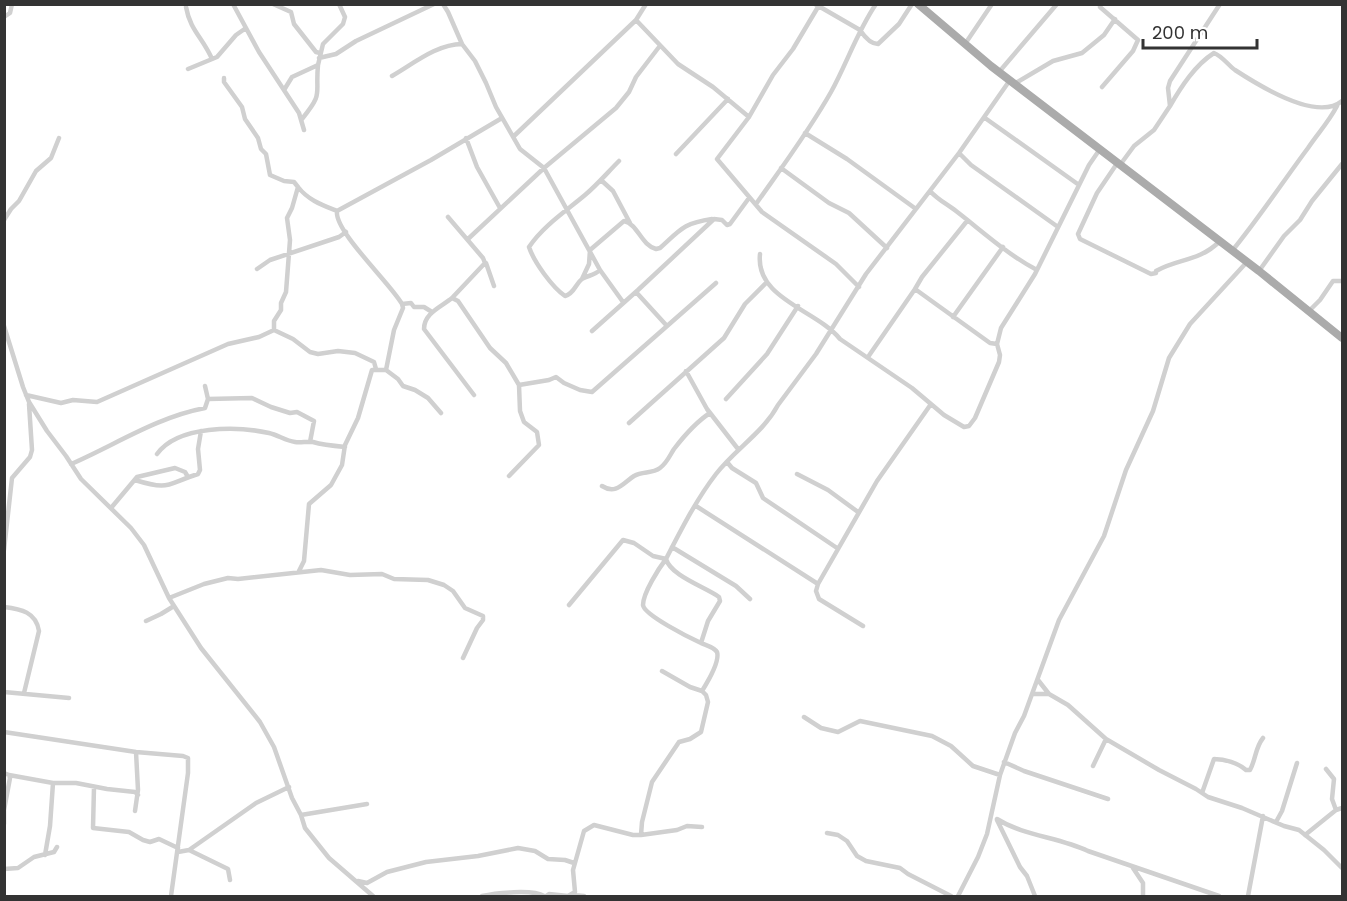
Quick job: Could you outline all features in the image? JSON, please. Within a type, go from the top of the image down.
[{"type":"main road","points":[[918,4],[964,45],[1259,271],[1342,338]]},
{"type":"street","points":[[4,17],[10,13],[12,4]]},
{"type":"street","points":[[233,4],[259,52],[302,119],[304,130]]},
{"type":"street","points":[[273,4],[291,12],[294,24],[320,56]]},
{"type":"street","points":[[302,119],[318,97],[318,65],[323,45],[343,24],[345,17],[339,4]]},
{"type":"street","points":[[320,56],[336,54],[356,41],[434,4]]},
{"type":"street","points":[[442,4],[462,44],[475,61],[502,118],[520,149],[544,168],[600,270],[623,302]]},
{"type":"street","points":[[448,12],[453,4]]},
{"type":"street","points":[[514,136],[636,21],[646,4]]},
{"type":"street","points":[[756,204],[806,133],[831,92],[860,30],[876,4]]},
{"type":"street","points":[[859,287],[836,264],[762,212],[717,159],[749,117],[773,75],[793,50],[816,6],[860,30],[869,40],[878,44],[899,24],[912,4]]},
{"type":"street","points":[[964,45],[992,4]]},
{"type":"street","points":[[999,72],[1057,4]]},
{"type":"street","points":[[1170,106],[1168,88],[1170,81],[1220,4]]},
{"type":"street","points":[[186,7],[191,26],[207,46],[212,59]]},
{"type":"street","points":[[1100,8],[1138,40],[1133,51],[1102,87]]},
{"type":"street","points":[[702,691],[710,678],[717,654],[715,650],[645,611],[643,604],[645,596],[696,506],[726,462],[761,431],[833,329],[866,274],[1012,82],[1053,61],[1082,53],[1104,35],[1115,19]]},
{"type":"street","points":[[636,21],[678,64],[713,87],[749,117]]},
{"type":"street","points":[[188,69],[217,57],[236,35],[246,28]]},
{"type":"street","points":[[392,76],[432,52],[451,45],[462,44]]},
{"type":"street","points":[[468,239],[544,168],[616,108],[659,46]]},
{"type":"street","points":[[1220,242],[1199,257],[1167,266],[1151,274],[1080,239],[1078,234],[1097,193],[1134,146],[1154,130],[1183,84],[1204,59],[1214,53],[1238,71],[1293,102],[1317,106],[1337,106]]},
{"type":"street","points":[[284,90],[292,77],[318,65]]},
{"type":"street","points":[[224,78],[224,82],[242,107],[245,119],[266,154],[270,175],[284,181],[294,182],[304,195],[337,211]]},
{"type":"street","points":[[676,154],[728,99]]},
{"type":"street","points":[[1232,251],[1257,220],[1342,101]]},
{"type":"street","points":[[337,211],[502,118]]},
{"type":"street","points":[[985,118],[1079,185]]},
{"type":"street","points":[[806,133],[847,159],[916,209]]},
{"type":"street","points":[[4,220],[19,201],[36,171],[51,158],[59,138]]},
{"type":"street","points":[[466,138],[477,167],[500,208]]},
{"type":"street","points":[[760,254],[760,269],[767,282],[777,293],[833,329],[840,339],[912,388],[944,415],[964,427],[969,426],[975,418],[999,362],[997,344],[1001,328],[1037,270],[1089,165],[1100,149]]},
{"type":"street","points":[[959,153],[971,165],[1058,227]]},
{"type":"street","points":[[619,161],[601,180],[534,239],[529,247],[531,254],[555,288],[565,296],[570,294],[582,279],[589,264],[590,250],[624,221],[630,223]]},
{"type":"street","points":[[1259,271],[1342,164]]},
{"type":"street","points":[[780,168],[830,204],[849,213],[887,248]]},
{"type":"street","points":[[601,180],[613,191],[630,223],[646,244],[656,249],[684,226],[694,221],[714,219],[722,220],[727,225],[730,224],[749,198]]},
{"type":"street","points":[[274,330],[274,321],[281,310],[281,303],[286,292],[290,240],[286,218],[292,208],[298,187]]},
{"type":"street","points":[[930,191],[937,199],[1037,270]]},
{"type":"street","points":[[4,212],[11,209]]},
{"type":"street","points":[[337,211],[337,220],[402,304],[403,308],[394,330],[386,370]]},
{"type":"street","points":[[448,217],[485,263],[494,286]]},
{"type":"street","points":[[592,331],[714,219]]},
{"type":"street","points":[[868,357],[921,277],[967,220]]},
{"type":"street","points":[[257,268],[270,260],[339,237],[346,232]]},
{"type":"street","points":[[953,316],[1003,247]]},
{"type":"street","points":[[474,395],[424,329],[424,322],[432,312],[452,298],[485,263]]},
{"type":"street","points":[[958,897],[978,857],[993,812],[1004,762],[1038,680],[1059,620],[1104,536],[1126,471],[1153,411],[1163,375],[1176,344],[1190,324],[1246,263]]},
{"type":"street","points":[[582,279],[600,270]]},
{"type":"street","points":[[1309,311],[1333,281],[1342,281]]},
{"type":"street","points":[[629,423],[724,338],[745,304],[767,282]]},
{"type":"street","points":[[519,385],[556,377],[580,390],[592,392],[716,284]]},
{"type":"street","points":[[915,289],[990,343],[997,344]]},
{"type":"street","points":[[636,292],[667,326]]},
{"type":"street","points":[[452,298],[458,301],[490,348],[506,363],[519,385],[520,411],[524,422],[537,432],[539,445],[509,476]]},
{"type":"street","points":[[402,304],[411,303],[414,307],[424,307],[432,312]]},
{"type":"street","points":[[726,399],[767,354],[798,306]]},
{"type":"street","points":[[4,326],[26,395],[47,431],[81,479],[131,528],[144,545],[169,598],[201,648],[260,722],[274,747],[292,798],[302,815],[305,828],[337,866],[358,881],[373,897]]},
{"type":"street","points":[[274,330],[293,339],[310,352],[318,354],[338,351],[362,355],[374,362],[376,369]]},
{"type":"street","points":[[26,395],[61,403],[73,400],[97,402],[228,344],[259,337],[274,330]]},
{"type":"street","points":[[299,571],[304,561],[307,542],[308,508],[315,498],[331,485],[342,465],[345,447],[358,418],[372,370],[386,370],[403,386],[416,390],[428,398],[441,413]]},
{"type":"street","points":[[686,371],[710,413],[738,449]]},
{"type":"street","points":[[71,464],[141,430],[205,408],[208,399],[205,387]]},
{"type":"street","points":[[208,399],[252,398],[271,408],[290,413],[297,412],[314,421],[310,442]]},
{"type":"street","points":[[4,550],[12,478],[27,462],[32,450],[29,402]]},
{"type":"street","points":[[863,626],[819,599],[816,591],[818,584],[877,481],[931,404]]},
{"type":"street","points":[[602,486],[613,490],[624,485],[634,476],[656,471],[666,462],[685,436],[710,413]]},
{"type":"street","points":[[157,454],[164,446],[177,438],[201,431],[242,428],[272,434],[293,442],[345,447]]},
{"type":"street","points":[[135,480],[163,487],[198,474],[201,431]]},
{"type":"street","points":[[726,462],[756,483],[763,498],[837,548]]},
{"type":"street","points":[[111,508],[137,477],[175,468],[185,472],[188,477]]},
{"type":"street","points":[[797,474],[828,490],[858,512]]},
{"type":"street","points":[[696,506],[818,584]]},
{"type":"street","points":[[569,605],[623,540],[634,543],[652,556],[666,559]]},
{"type":"street","points":[[672,547],[736,586],[750,599]]},
{"type":"street","points":[[666,559],[668,564],[683,576],[719,597],[720,601],[708,621],[701,643]]},
{"type":"street","points":[[169,598],[215,581],[299,571],[321,570],[350,575],[382,574],[394,579],[428,580],[444,585],[453,591],[465,608],[483,616],[463,658]]},
{"type":"street","points":[[146,621],[174,606]]},
{"type":"street","points":[[4,607],[28,613],[38,625],[39,631],[24,693]]},
{"type":"street","points":[[641,835],[652,782],[679,742],[690,739],[701,732],[708,702],[702,691],[662,671]]},
{"type":"street","points":[[1038,680],[1049,694],[1068,705],[1106,739],[1208,797],[1299,830],[1342,868]]},
{"type":"street","points":[[4,692],[69,699]]},
{"type":"street","points":[[1032,694],[1049,694]]},
{"type":"street","points":[[804,717],[821,728],[838,732],[860,721],[932,736],[951,746],[973,766],[1000,775]]},
{"type":"street","points":[[4,732],[188,758],[171,897]]},
{"type":"street","points":[[1202,794],[1214,759],[1229,761],[1250,770],[1257,757],[1258,745],[1263,738]]},
{"type":"street","points":[[1094,766],[1106,739]]},
{"type":"street","points":[[135,752],[138,795],[135,811]]},
{"type":"street","points":[[1004,762],[1108,799]]},
{"type":"street","points":[[1276,822],[1282,811],[1297,763]]},
{"type":"street","points":[[1326,769],[1334,779],[1332,799],[1336,810]]},
{"type":"street","points":[[7,774],[53,783],[76,783],[135,792],[138,795]]},
{"type":"street","points":[[4,824],[4,811],[10,782],[7,774]]},
{"type":"street","points":[[45,855],[53,783]]},
{"type":"street","points":[[94,787],[93,828],[129,832],[143,840],[150,842],[159,839],[178,850],[189,850],[228,869],[230,880]]},
{"type":"street","points":[[189,850],[256,802],[289,787]]},
{"type":"street","points":[[302,815],[367,804]]},
{"type":"street","points":[[1305,835],[1336,810],[1342,808]]},
{"type":"street","points":[[993,812],[1020,867],[1027,876],[1035,897]]},
{"type":"street","points":[[1248,897],[1263,816]]},
{"type":"street","points":[[997,819],[1017,829],[1074,845],[1219,897]]},
{"type":"street","points":[[573,895],[575,892],[572,877],[574,863],[584,831],[589,826],[594,825],[633,835],[677,830],[687,826],[702,827]]},
{"type":"street","points":[[827,833],[838,835],[847,841],[857,856],[866,861],[900,868],[951,897]]},
{"type":"street","points":[[4,869],[18,868],[34,856],[54,852],[57,847]]},
{"type":"street","points":[[358,881],[367,883],[387,872],[426,862],[478,856],[518,848],[535,851],[548,859],[574,863]]},
{"type":"street","points":[[1131,866],[1137,871],[1143,883],[1143,897]]},
{"type":"street","points":[[482,897],[517,892],[536,893],[545,897],[549,894],[584,897]]}]
